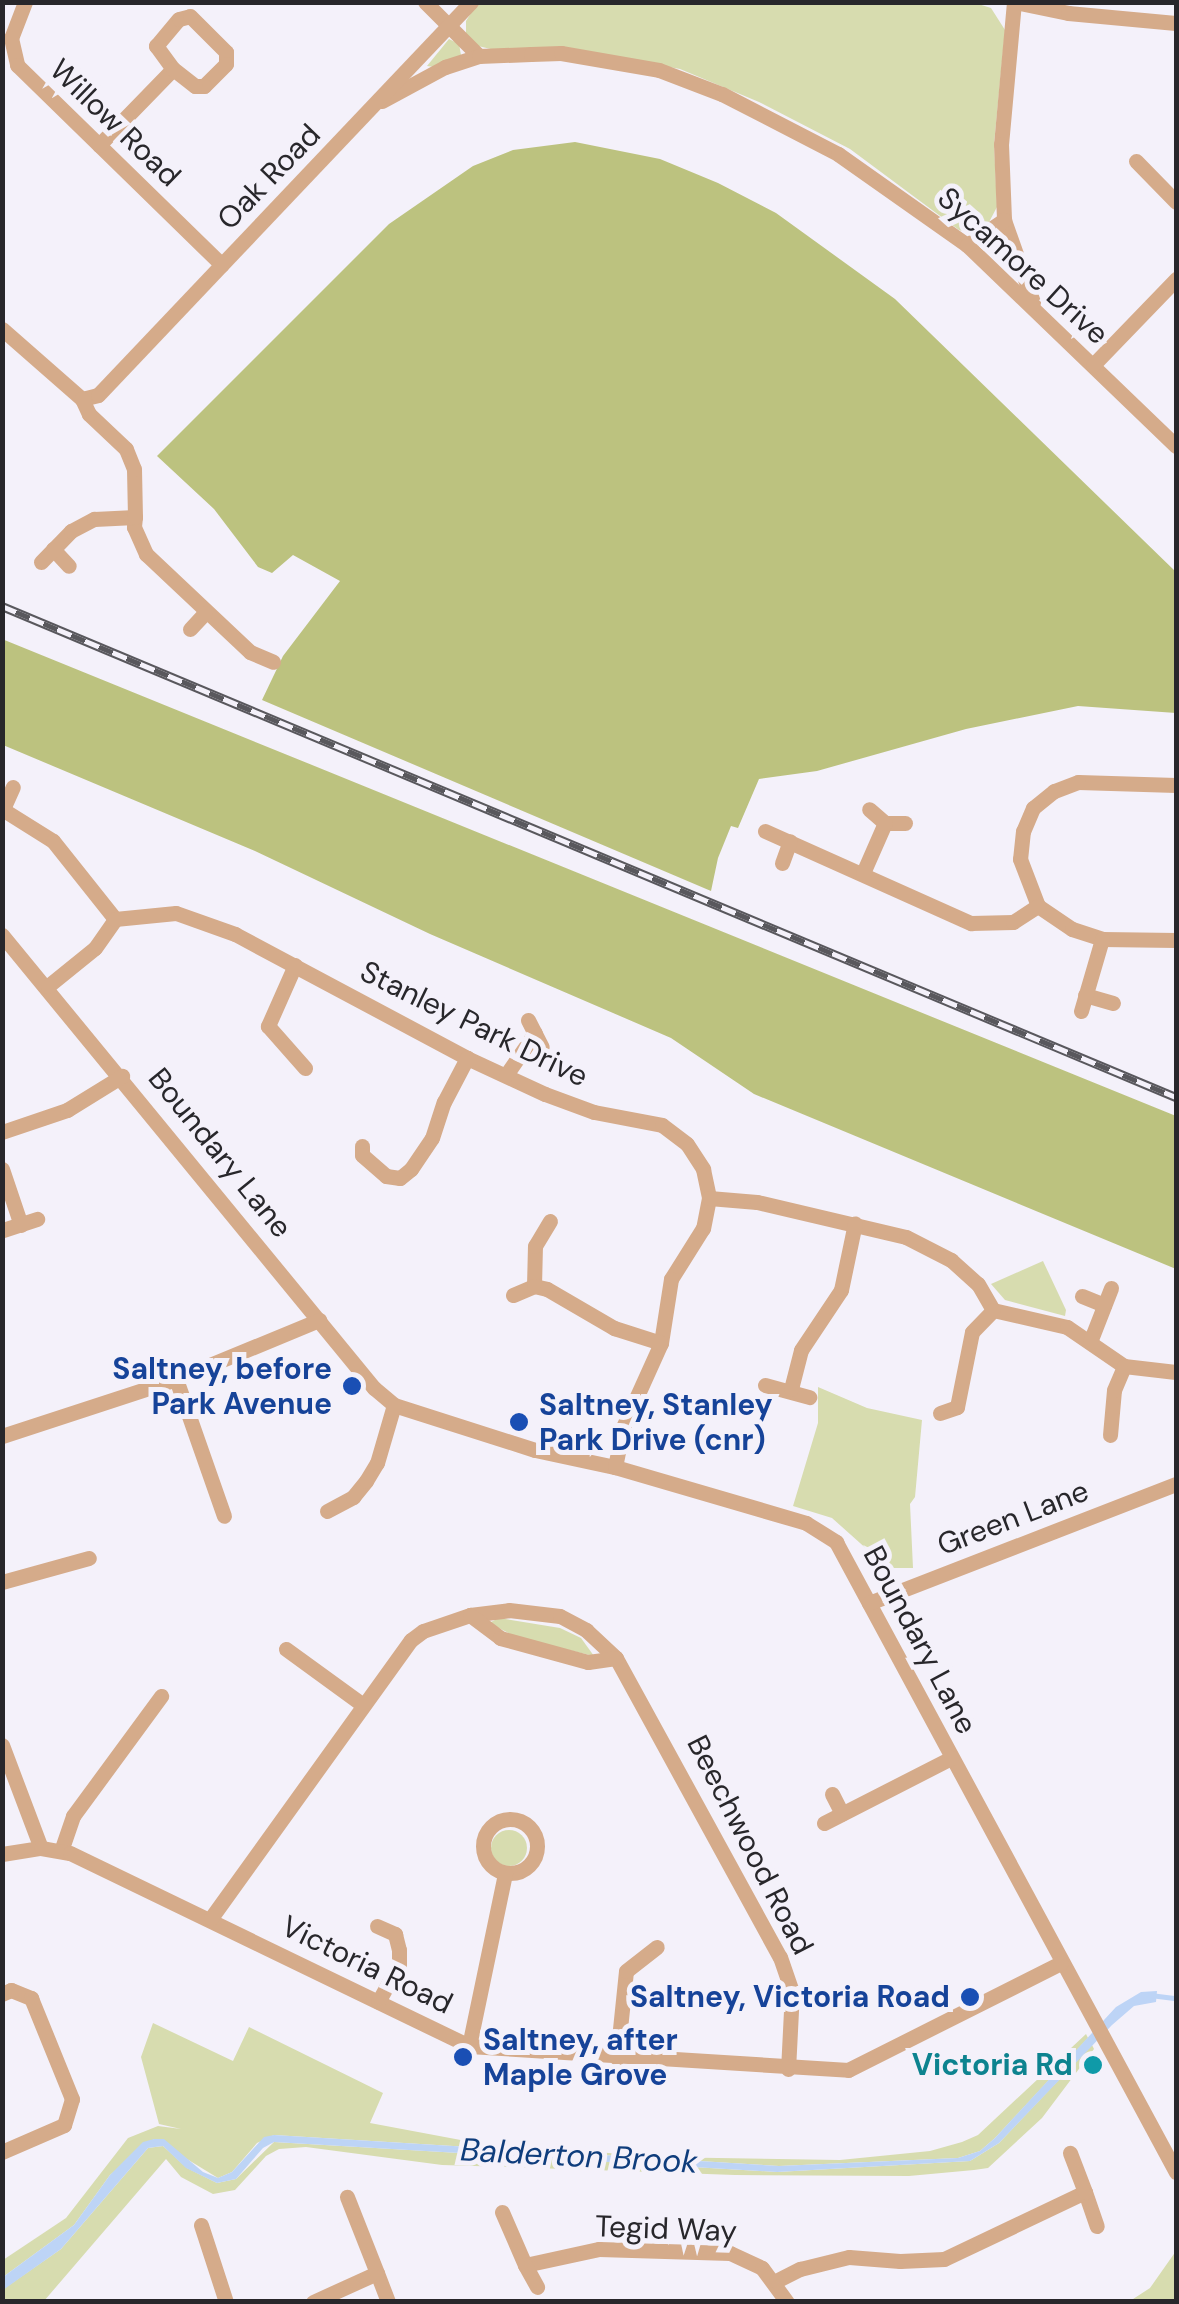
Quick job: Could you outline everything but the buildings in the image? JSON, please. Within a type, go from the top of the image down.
[{"type":"street","name":"Willow Road","points":[[24,2],[11,38],[17,64],[222,266]]},
{"type":"street","points":[[425,2],[479,56]]},
{"type":"street","name":"Oak Road","points":[[82,400],[106,389],[382,101],[471,2]]},
{"type":"street","points":[[1036,310],[1018,269],[1004,220],[1001,144],[1014,2],[1068,14],[1176,23]]},
{"type":"street","points":[[190,16],[226,52],[226,64],[204,86],[196,86],[173,70],[156,46],[179,19],[190,16]]},
{"type":"street","name":"Sycamore Drive","points":[[382,101],[445,67],[479,56],[561,53],[686,79],[784,123],[838,154],[967,245],[1176,446]]},
{"type":"street","points":[[99,145],[173,70]]},
{"type":"street","points":[[1136,161],[1176,202]]},
{"type":"street","points":[[967,245],[1004,220]]},
{"type":"street","points":[[1093,365],[1176,279]]},
{"type":"street","points":[[2,329],[82,400],[130,459],[136,488],[134,527],[146,554],[250,652],[272,662]]},
{"type":"street","points":[[40,562],[70,531],[94,519],[135,516]]},
{"type":"street","points":[[53,549],[69,566]]},
{"type":"street","points":[[190,629],[205,613]]},
{"type":"street","points":[[1176,785],[1078,782],[1054,790],[1034,808],[1023,831],[1020,859],[1038,906],[1072,930],[1102,939],[1176,940]]},
{"type":"street","points":[[13,787],[3,809],[53,842],[115,919],[95,948],[48,986]]},
{"type":"street","points":[[869,809],[885,823],[905,823]]},
{"type":"street","points":[[863,874],[885,823]]},
{"type":"street","points":[[765,830],[972,922],[1013,922],[1038,906]]},
{"type":"street","points":[[782,863],[790,841]]},
{"type":"street","name":"Stanley Park Drive","points":[[115,919],[176,913],[235,934],[467,1058],[594,1112],[662,1126],[687,1144],[703,1169],[709,1198]]},
{"type":"street","name":"Boundary Lane","points":[[2,935],[122,1076],[374,1388],[394,1405],[535,1450],[615,1467],[820,1530],[836,1542],[1176,2172]]},
{"type":"street","points":[[1102,939],[1083,1003],[1113,1003]]},
{"type":"street","points":[[268,1026],[296,966]]},
{"type":"street","points":[[249,1026],[268,1026],[306,1068]]},
{"type":"street","points":[[506,1075],[535,1033]]},
{"type":"street","points":[[402,1197],[400,1178],[432,1138],[444,1102],[467,1058]]},
{"type":"street","points":[[2,1132],[68,1110],[122,1076]]},
{"type":"street","points":[[357,1155],[386,1176],[400,1178]]},
{"type":"street","points":[[2,1170],[20,1225]]},
{"type":"street","points":[[615,1467],[623,1427],[661,1343],[671,1279],[703,1228],[709,1198],[758,1202],[801,1215],[856,1223],[931,1248],[978,1284],[993,1310],[1067,1328],[1124,1366],[1176,1372]]},
{"type":"street","points":[[4,1230],[37,1219]]},
{"type":"street","points":[[534,1286],[535,1246],[550,1221]]},
{"type":"street","points":[[791,1389],[801,1350],[841,1290],[856,1223]]},
{"type":"street","points":[[512,1295],[534,1286],[566,1296],[614,1328],[661,1343]]},
{"type":"street","points":[[1090,1342],[1110,1288]]},
{"type":"street","points":[[1082,1296],[1104,1305]]},
{"type":"street","points":[[967,1423],[957,1407],[972,1332],[993,1310]]},
{"type":"street","points":[[2,1436],[176,1379],[319,1320]]},
{"type":"street","points":[[1110,1435],[1114,1390],[1124,1366]]},
{"type":"street","points":[[176,1379],[224,1516]]},
{"type":"street","points":[[765,1385],[809,1397]]},
{"type":"street","points":[[327,1511],[353,1497],[377,1464],[394,1405]]},
{"type":"street","points":[[940,1413],[957,1407]]},
{"type":"street","name":"Green Lane","points":[[868,1603],[1176,1484]]},
{"type":"street","points":[[2,1582],[90,1558]]},
{"type":"street","name":"Beechwood Road","points":[[212,1918],[411,1640],[438,1624],[470,1615],[509,1610],[560,1616],[586,1630],[616,1658],[780,1957],[792,1991],[788,2070]]},
{"type":"street","points":[[470,1615],[500,1638],[588,1662],[616,1658]]},
{"type":"street","points":[[286,1648],[363,1706]]},
{"type":"street","points":[[61,1851],[73,1816],[161,1696]]},
{"type":"street","points":[[2,1746],[41,1848]]},
{"type":"street","points":[[824,1824],[952,1758]]},
{"type":"street","points":[[832,1794],[842,1814]]},
{"type":"street","name":"Victoria Road","points":[[2,1854],[41,1848],[61,1851],[212,1918],[470,2046],[788,2070],[848,2070],[1061,1963]]},
{"type":"street","points":[[470,2046],[505,1873]]},
{"type":"street","points":[[377,1926],[395,1934],[400,1950],[398,1964],[378,2002]]},
{"type":"street","points":[[617,2058],[626,1971],[657,1947]]},
{"type":"street","points":[[2,1994],[11,1990],[31,1998],[72,2100],[64,2125],[2,2152]]},
{"type":"street","points":[[1070,2153],[1097,2226]]},
{"type":"street","points":[[787,2302],[776,2281],[800,2269],[848,2257],[900,2262],[944,2259],[1085,2192]]},
{"type":"street","points":[[347,2197],[388,2302]]},
{"type":"street","points":[[502,2212],[536,2287]]},
{"type":"street","points":[[202,2225],[226,2302]]},
{"type":"street","name":"Tegid Way","points":[[524,2265],[599,2249],[730,2254],[746,2258],[776,2281]]},
{"type":"street","points":[[313,2302],[377,2273]]},
{"type":"green space","points":[[478,2],[972,2],[991,8],[1005,30],[994,144],[997,207],[988,224],[975,235],[959,230],[850,149],[759,102],[680,69],[566,48],[495,50],[478,46],[466,36],[466,21]]},
{"type":"green space","points":[[449,39],[459,44],[461,55],[434,67],[427,66]]},
{"type":"green space","points":[[575,142],[660,159],[718,183],[776,213],[895,299],[1176,572],[1176,713],[1078,706],[966,729],[817,771],[759,779],[738,828],[731,826],[718,858],[711,891],[262,700],[283,656],[340,581],[293,555],[272,573],[258,567],[214,509],[157,456],[389,224],[473,166],[513,150]]},
{"type":"green space","points":[[2,639],[1176,1116],[1176,1269],[754,1094],[671,1038],[430,934],[255,851],[3,745]]},
{"type":"green space","points":[[1043,1261],[1066,1310],[1065,1316],[1005,1300],[991,1284]]},
{"type":"green space","points":[[818,1387],[867,1408],[922,1420],[915,1497],[910,1504],[913,1568],[888,1568],[832,1518],[793,1506],[818,1423]]},
{"type":"green space","points":[[499,1618],[560,1628],[581,1638],[594,1656],[518,1638],[489,1623]]},
{"type":"green space","points":[[509,1830],[522,1835],[527,1848],[522,1861],[509,1866],[496,1861],[491,1848],[496,1835]]},
{"type":"green space","points":[[153,2023],[233,2061],[249,2027],[383,2093],[370,2123],[466,2141],[656,2157],[840,2160],[930,2151],[978,2135],[1086,2034],[1088,2038],[995,2138],[980,2151],[958,2158],[779,2166],[274,2135],[257,2143],[232,2172],[218,2178],[154,2139],[110,2175],[74,2225],[3,2277],[3,2260],[66,2218],[128,2138],[158,2126],[181,2129],[159,2124],[141,2057]]},
{"type":"green space","points":[[1092,2045],[1094,2049],[1042,2118],[988,2168],[974,2170],[909,2176],[735,2175],[442,2165],[306,2147],[279,2149],[266,2156],[235,2190],[213,2194],[181,2177],[166,2159],[44,2301],[3,2301],[2,2290],[61,2249],[148,2148],[163,2146],[187,2168],[217,2183],[236,2179],[274,2142],[777,2172],[970,2161],[999,2143]]},
{"type":"green space","points":[[1176,2251],[1176,2301],[1130,2301],[1150,2288]]},
{"type":"water","points":[[1157,1991],[1156,2002],[1134,2006],[999,2143],[970,2161],[777,2172],[274,2142],[263,2148],[236,2179],[217,2183],[186,2168],[163,2146],[155,2147],[148,2148],[61,2249],[3,2290],[3,2277],[74,2225],[110,2175],[143,2142],[154,2139],[164,2139],[203,2172],[218,2178],[232,2172],[264,2137],[274,2135],[779,2166],[958,2158],[980,2151],[995,2138],[1116,2007],[1141,1992]]},
{"type":"waterway","name":"Balderton Brook","points":[[1150,1995],[1176,1998]]},
{"type":"railway","points":[[2,606],[1176,1097]]},
{"type":"place","name":"Saltney, before Park Avenue","points":[[352,1386]]},
{"type":"place","name":"Saltney, Stanley Park Drive (cnr)","points":[[519,1422]]},
{"type":"place","name":"Saltney, Victoria Road","points":[[970,1997]]},
{"type":"place","name":"Saltney, after Maple Grove","points":[[463,2057]]},
{"type":"place","name":"Victoria Rd","points":[[1093,2065]]}]
